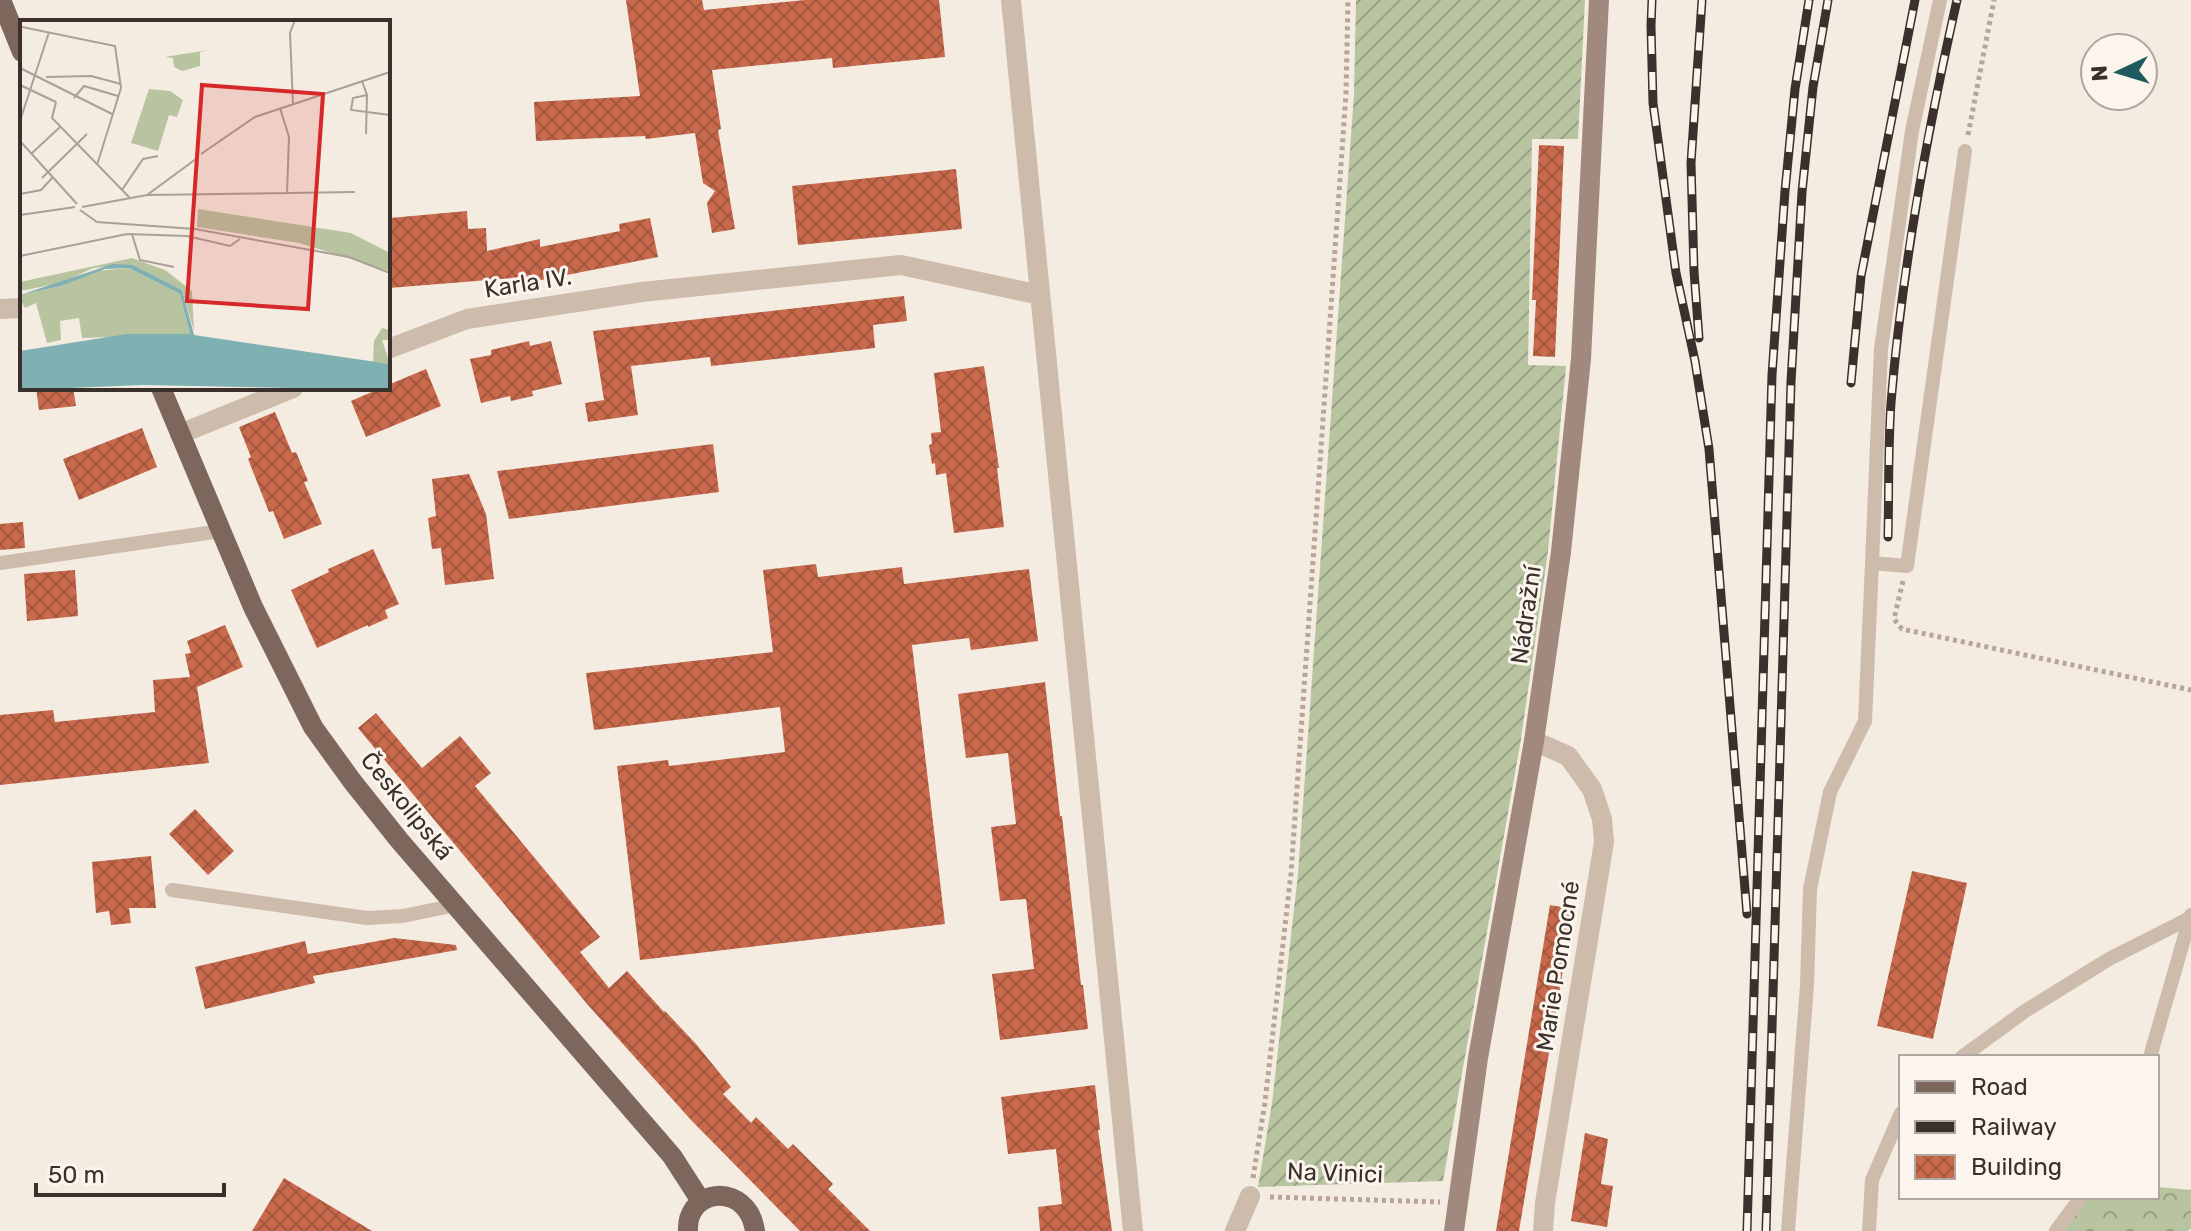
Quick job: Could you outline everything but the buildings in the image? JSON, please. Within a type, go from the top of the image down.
[{"type":"main road","points":[[1,0],[20,47]]},
{"type":"main road","name":"Nádražní","points":[[1454,1231],[1478,1058],[1534,741],[1561,552],[1581,359],[1599,0]]},
{"type":"main road","name":"Českolipská","points":[[162,390],[253,607],[313,727],[371,805],[672,1156],[701,1201]]},
{"type":"main road","points":[[688,1231],[690,1215],[701,1201],[719,1196],[737,1201],[750,1214],[755,1231]]},
{"type":"street","points":[[1011,0],[1133,1231]]},
{"type":"street","name":"Karla IV.","points":[[390,348],[467,319],[680,287],[901,265],[1040,295]]},
{"type":"street","points":[[0,309],[20,308]]},
{"type":"street","points":[[180,434],[288,390]]},
{"type":"street","name":"Marie Pomocné","points":[[1534,741],[1568,756],[1592,789],[1602,819],[1604,842],[1543,1231]]},
{"type":"street","points":[[1235,1231],[1250,1196]]},
{"type":"lane","points":[[1788,1231],[1807,985],[1810,889],[1830,792],[1865,721],[1881,349],[1912,131],[1940,0]]},
{"type":"lane","points":[[1872,563],[1907,566],[1965,151]]},
{"type":"lane","points":[[0,563],[221,531]]},
{"type":"lane","points":[[172,890],[367,918],[403,916],[456,905]]},
{"type":"lane","points":[[1965,1055],[2025,1011],[2109,959],[2190,917]]},
{"type":"lane","points":[[2151,1055],[2190,917]]},
{"type":"lane","points":[[1869,1231],[1872,1180],[1899,1118]]},
{"type":"lane","points":[[2056,1231],[2080,1199]]},
{"type":"path","points":[[1250,1196],[1265,1102],[1291,873],[1345,110],[1348,0]]},
{"type":"path","points":[[1965,151],[1994,0]]},
{"type":"path","points":[[1907,566],[1894,619],[1902,629],[2191,690]]},
{"type":"path","name":"Na Vinici","points":[[1250,1196],[1457,1203]]},
{"type":"green space","points":[[1356,0],[1585,0],[1578,139],[1532,139],[1528,365],[1566,366],[1548,551],[1521,739],[1443,1181],[1258,1187],[1272,1103],[1298,874],[1354,94]]},
{"type":"green space","points":[[2159,1187],[2191,1190],[2191,1229],[2187,1231],[2061,1231],[2082,1199],[2159,1199]]},
{"type":"railway","points":[[1652,0],[1653,103],[1676,273],[1695,361],[1709,449],[1747,914]]},
{"type":"railway","points":[[1699,338],[1691,163],[1702,0]]},
{"type":"railway","points":[[1747,1231],[1772,375],[1795,89],[1809,0]]},
{"type":"railway","points":[[1766,1231],[1791,382],[1802,192],[1813,87],[1828,0]]},
{"type":"railway","points":[[1851,383],[1861,276],[1915,0]]},
{"type":"railway","points":[[1888,537],[1891,403],[1902,301],[1926,150],[1957,0]]}]
